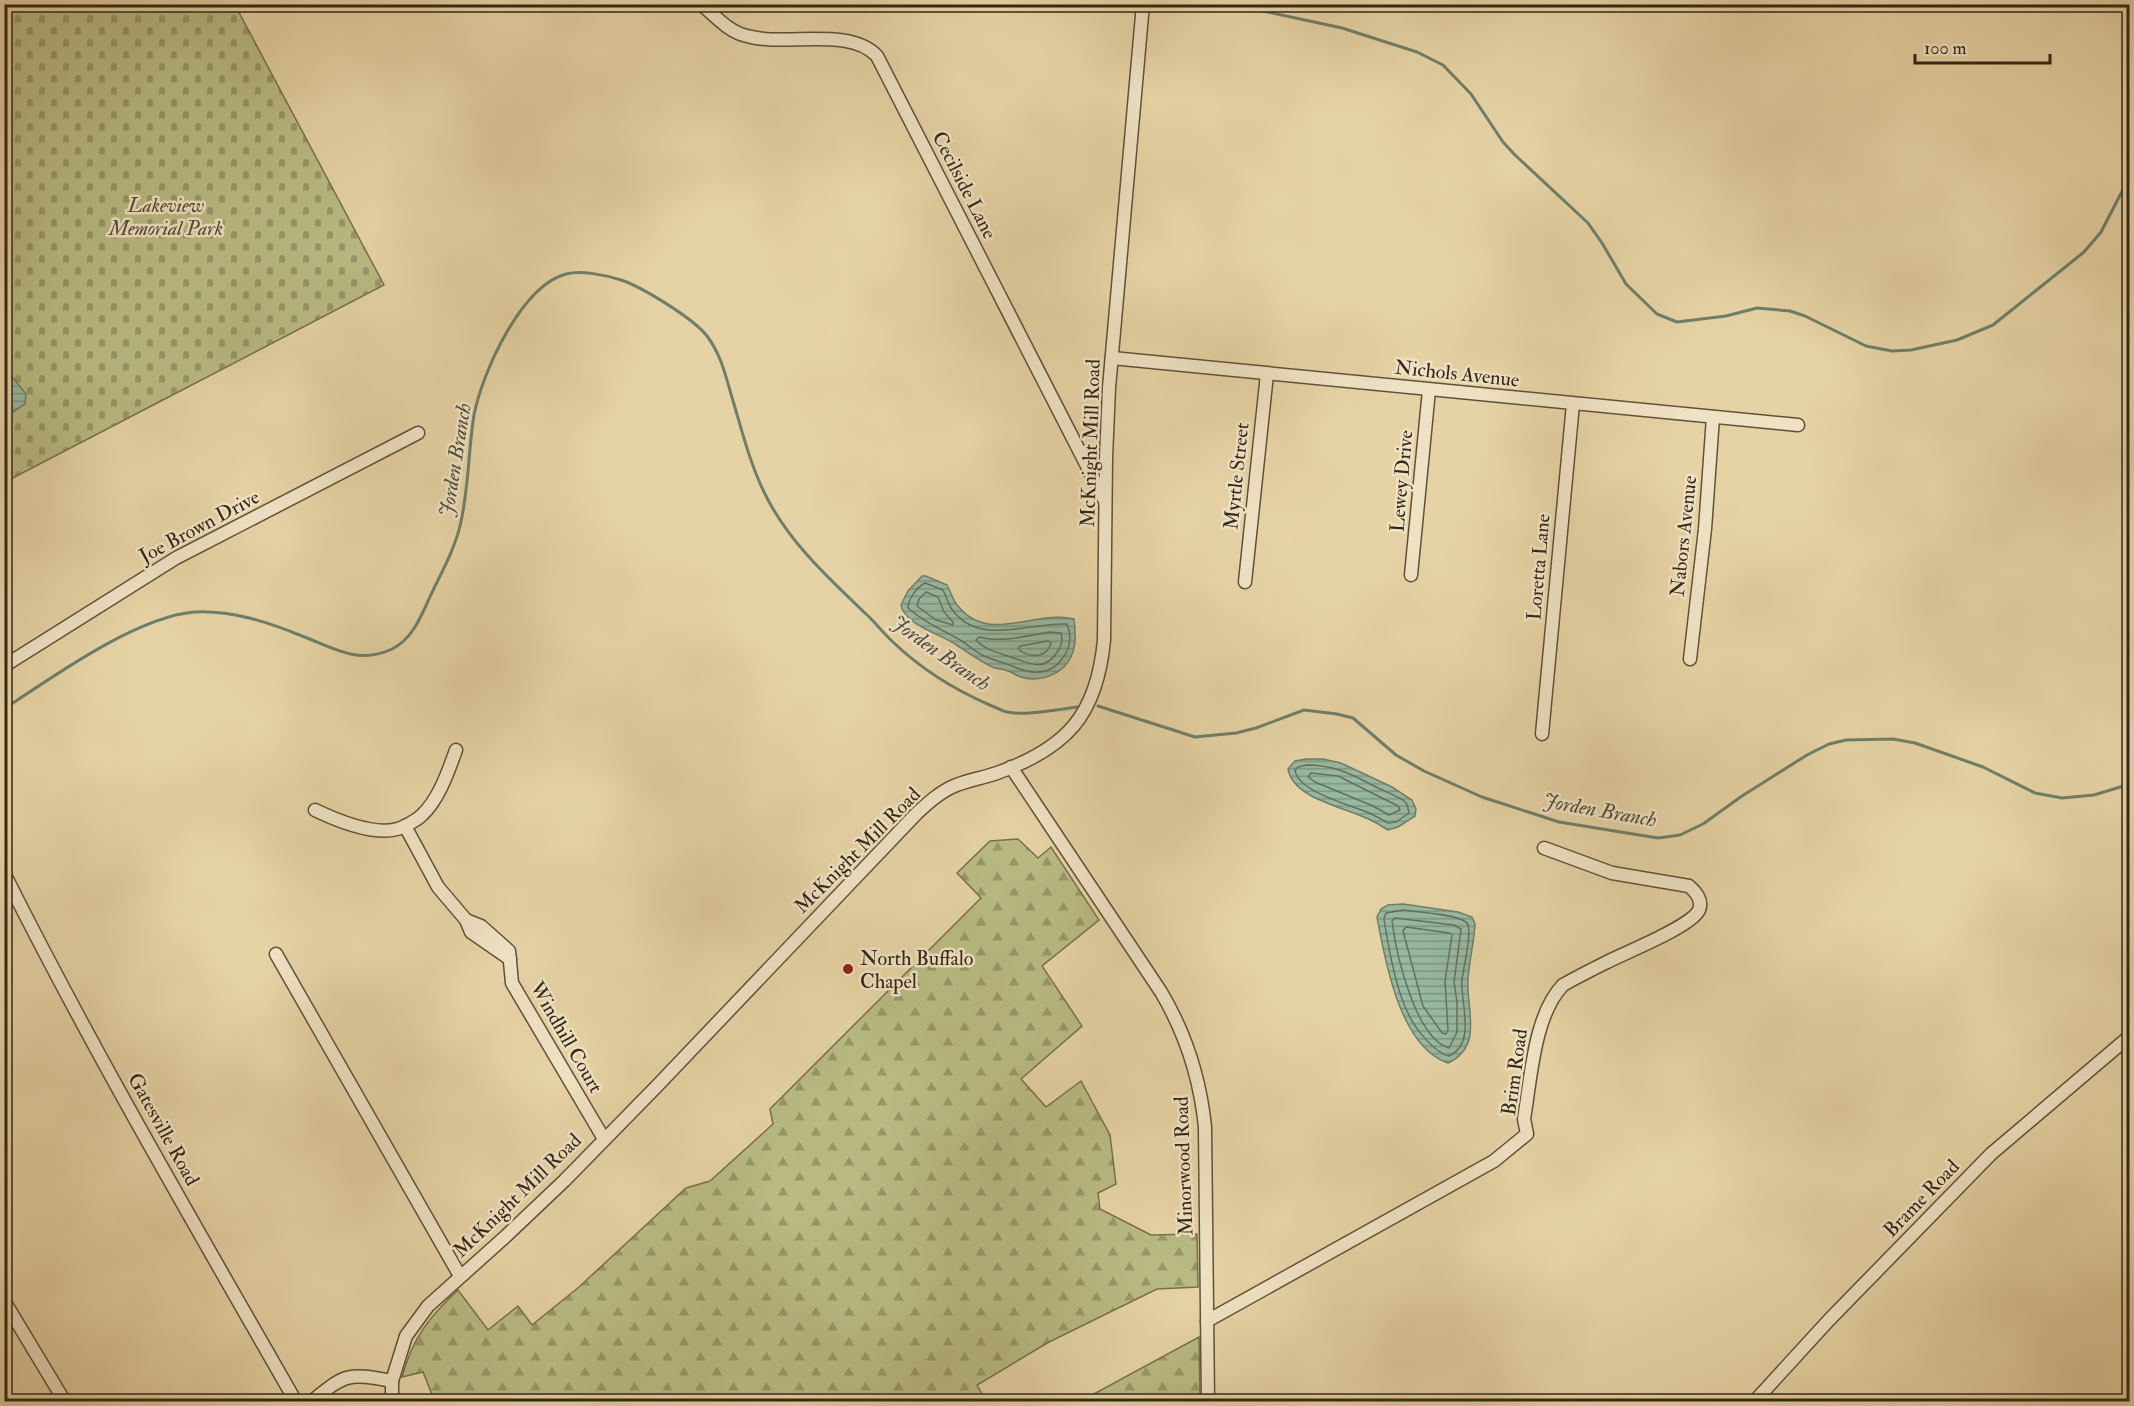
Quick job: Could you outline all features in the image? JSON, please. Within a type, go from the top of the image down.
[{"type":"street","name":"Cecilside Lane","points":[[701,4],[728,27],[747,37],[854,41],[865,45],[877,56],[1106,502]]},
{"type":"street","name":"McKnight Mill Road","points":[[392,1401],[392,1381],[406,1336],[413,1323],[428,1306],[506,1236],[657,1086],[916,813],[952,787],[1011,767],[1040,754],[1064,737],[1083,715],[1095,688],[1104,640],[1106,448],[1143,4]]},
{"type":"street","name":"Nichols Avenue","points":[[1112,358],[1798,425]]},
{"type":"street","name":"Myrtle Street","points":[[1245,582],[1267,374]]},
{"type":"street","name":"Lewey Drive","points":[[1411,575],[1429,390]]},
{"type":"street","name":"Loretta Lane","points":[[1542,734],[1573,404]]},
{"type":"street","name":"Nabors Avenue","points":[[1690,658],[1705,529],[1713,417]]},
{"type":"street","name":"Joe Brown Drive","points":[[4,666],[176,558],[418,433]]},
{"type":"street","points":[[315,810],[339,821],[368,830],[400,829],[422,815],[445,778],[456,750]]},
{"type":"street","name":"Minorwood Road","points":[[1011,767],[1161,992],[1187,1044],[1199,1085],[1205,1127],[1208,1401]]},
{"type":"street","name":"Windhill Court","points":[[405,826],[438,887],[466,920],[471,932],[509,955],[512,983],[604,1139]]},
{"type":"street","name":"Brim Road","points":[[1207,1321],[1494,1161],[1527,1134],[1524,1119],[1541,1020],[1553,995],[1563,985],[1658,938],[1688,921],[1698,912],[1701,903],[1697,893],[1689,886],[1612,873],[1544,848]]},
{"type":"street","name":"Gatesville Road","points":[[4,873],[145,1136],[296,1401]]},
{"type":"street","points":[[276,954],[460,1276]]},
{"type":"street","name":"Brame Road","points":[[1754,1401],[1829,1320],[1991,1154],[2130,1036]]},
{"type":"street","points":[[6,1304],[65,1401]]},
{"type":"street","points":[[311,1401],[344,1378],[353,1376],[392,1381]]},
{"type":"green space","name":"Lakeview Memorial Park","points":[[5,5],[235,5],[384,285],[5,482]]},
{"type":"green space","points":[[1018,839],[1038,858],[1051,847],[1099,920],[1042,966],[1082,1026],[1021,1079],[1046,1107],[1081,1081],[1110,1135],[1116,1184],[1098,1193],[1100,1209],[1151,1235],[1197,1234],[1198,1287],[1157,1289],[1049,1342],[977,1385],[986,1401],[435,1402],[423,1372],[402,1377],[411,1351],[423,1329],[458,1290],[488,1330],[518,1306],[532,1325],[579,1287],[686,1188],[710,1181],[773,1124],[770,1109],[981,898],[957,873],[990,841]]},
{"type":"green space","points":[[1199,1337],[1200,1401],[1081,1401]]},
{"type":"green space","points":[[1060,1396],[1081,1401],[1050,1401]]},
{"type":"water","points":[[5,368],[26,394],[25,404],[5,417]]},
{"type":"water","points":[[922,576],[947,585],[958,606],[970,617],[984,623],[998,625],[1059,617],[1074,619],[1075,644],[1068,662],[1060,671],[1050,676],[1038,679],[1019,676],[990,666],[915,623],[904,612],[901,605],[908,591]]},
{"type":"water","points":[[1323,759],[1341,763],[1392,787],[1412,800],[1416,809],[1415,816],[1398,827],[1388,830],[1369,819],[1320,800],[1299,787],[1292,779],[1288,769],[1295,761]]},
{"type":"water","points":[[1403,904],[1458,912],[1472,917],[1475,924],[1468,980],[1470,1037],[1459,1056],[1448,1063],[1431,1054],[1418,1040],[1407,1021],[1390,978],[1377,917],[1381,909],[1388,905]]},
{"type":"waterway","points":[[1243,4],[1263,11],[1342,28],[1417,52],[1443,65],[1471,94],[1503,142],[1588,223],[1626,284],[1657,314],[1677,322],[1726,316],[1757,308],[1790,311],[1866,346],[1892,351],[1911,350],[1957,340],[1993,325],[2084,252],[2101,232],[2130,176]]},
{"type":"waterway","name":"Jorden Branch","points":[[4,709],[71,665],[122,636],[171,616],[194,612],[222,613],[249,618],[276,626],[336,650],[357,655],[380,654],[399,645],[419,620],[457,535],[465,498],[474,415],[478,397],[495,355],[506,333],[534,295],[549,282],[566,274],[579,273],[615,278],[641,289],[679,312],[707,336],[722,364],[750,456],[773,510],[809,557],[889,639],[927,670],[1005,712],[1032,713],[1078,707]]},
{"type":"waterway","name":"Jorden Branch","points":[[1098,706],[1195,737],[1236,733],[1304,710],[1337,714],[1353,718],[1396,755],[1424,771],[1482,797],[1559,822],[1658,838],[1680,835],[1703,824],[1807,755],[1829,744],[1846,740],[1893,739],[1915,743],[1983,767],[2035,793],[2062,798],[2094,795],[2130,784]]},
{"type":"place","name":"North Buffalo Chapel","points":[[848,969]]}]
